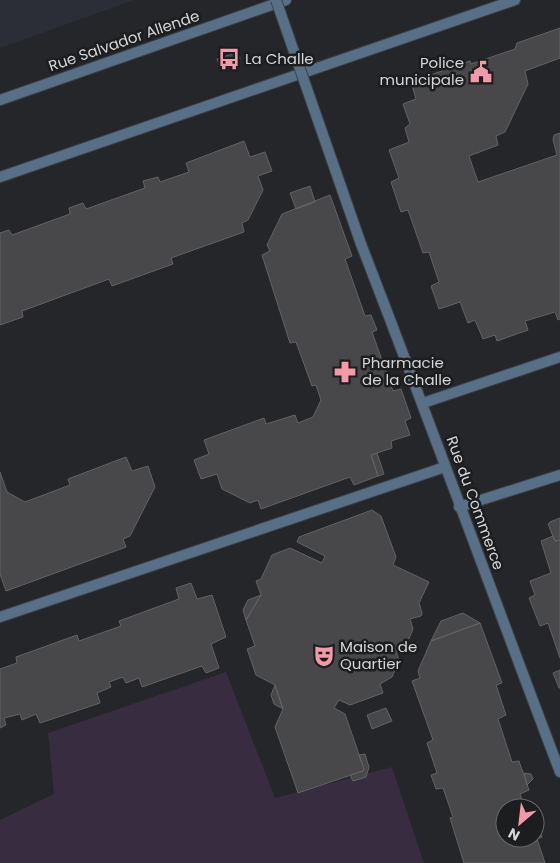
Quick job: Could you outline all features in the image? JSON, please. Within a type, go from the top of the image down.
[{"type":"street","name":"Rue du Commerce","points":[[276,0],[361,244],[560,772]]},
{"type":"street","name":"Rue Salvador Allende","points":[[0,100],[286,0]]},
{"type":"street","points":[[0,177],[515,0]]},
{"type":"street","points":[[422,403],[560,357]]},
{"type":"street","points":[[0,616],[445,467]]},
{"type":"street","points":[[459,507],[560,475]]},
{"type":"shaded area","points":[[0,0],[134,0],[0,48]]},
{"type":"shaded area","points":[[226,672],[275,798],[392,767],[424,863],[0,863],[0,820],[54,794],[48,733]]},
{"type":"building","points":[[560,28],[560,58],[525,71],[528,84],[505,132],[496,136],[498,145],[469,156],[478,182],[557,155],[553,140],[554,135],[560,133],[560,319],[558,320],[555,312],[525,321],[528,330],[497,341],[495,335],[483,339],[475,320],[468,323],[460,302],[439,309],[431,286],[439,282],[429,252],[423,253],[408,210],[401,212],[391,182],[399,178],[389,150],[409,142],[405,128],[410,124],[403,104],[416,99],[411,82],[470,61],[471,64],[515,49],[517,43]]},
{"type":"building","points":[[238,52],[240,59],[220,67],[217,59]]},
{"type":"building","points":[[244,141],[250,157],[265,152],[272,171],[258,176],[263,190],[248,220],[242,223],[244,232],[171,258],[173,264],[112,286],[109,279],[22,311],[23,317],[0,325],[0,233],[9,230],[12,235],[70,214],[69,208],[83,203],[86,209],[145,188],[143,181],[158,177],[160,182],[189,172],[186,163]]},
{"type":"building","points":[[310,186],[315,202],[296,209],[290,193]]},
{"type":"building","points":[[330,195],[352,256],[345,259],[365,316],[371,315],[377,330],[372,332],[393,391],[401,389],[411,418],[405,421],[410,435],[391,441],[392,448],[371,455],[378,476],[354,485],[350,477],[261,509],[258,500],[250,503],[222,489],[217,474],[201,479],[194,460],[209,454],[204,440],[264,418],[266,424],[295,415],[298,423],[313,417],[321,400],[316,385],[312,386],[296,342],[290,343],[262,255],[270,251],[267,245],[282,214]]},
{"type":"building","points":[[377,453],[384,474],[378,476],[371,455]]},
{"type":"building","points":[[126,457],[132,471],[148,466],[155,487],[130,536],[123,539],[126,547],[6,591],[0,574],[0,472],[7,492],[25,502],[70,485],[68,479]]},
{"type":"building","name":"Maison de Quartier","points":[[372,510],[381,516],[396,557],[393,565],[429,582],[419,603],[422,613],[421,616],[410,619],[413,629],[405,648],[396,651],[399,661],[392,677],[380,684],[383,693],[350,705],[339,700],[334,708],[345,714],[364,769],[363,771],[298,793],[275,727],[283,709],[275,685],[256,675],[247,649],[255,646],[246,620],[261,595],[256,581],[261,579],[272,555],[290,548],[322,563],[325,556],[297,542],[299,537]]},
{"type":"building","points":[[560,518],[560,540],[555,541],[548,524]]},
{"type":"building","points":[[553,536],[555,541],[560,540],[560,658],[548,623],[540,626],[529,598],[535,595],[530,581],[551,573],[541,541]]},
{"type":"building","points":[[191,583],[197,599],[212,595],[226,637],[211,644],[219,668],[206,673],[202,666],[142,687],[139,678],[126,683],[123,677],[109,682],[111,687],[97,693],[100,703],[40,723],[36,714],[22,720],[20,714],[4,718],[6,725],[0,728],[0,669],[17,663],[16,657],[77,635],[79,641],[121,626],[119,621],[179,599],[176,588]]},
{"type":"building","points":[[261,595],[246,620],[243,610],[248,600]]},
{"type":"building","points":[[463,613],[480,623],[431,641],[441,621]]},
{"type":"building","points":[[480,623],[502,683],[496,685],[506,715],[498,719],[512,762],[519,761],[529,790],[520,794],[521,798],[495,798],[495,848],[540,848],[545,863],[464,863],[450,818],[453,817],[443,788],[436,789],[431,775],[437,773],[427,743],[433,740],[412,681],[420,678],[418,671],[431,641]]},
{"type":"building","points":[[560,670],[560,688],[559,688],[553,673]]},
{"type":"building","points":[[275,685],[283,709],[274,704],[271,695]]},
{"type":"building","points":[[386,708],[392,721],[372,729],[367,715]]},
{"type":"building","points":[[365,754],[369,767],[366,777],[353,781],[350,775],[364,769],[359,755]]},
{"type":"building","points":[[524,773],[531,774],[533,779],[527,785]]},
{"type":"place","name":"La Challe","points":[[229,59]]},
{"type":"place","name":"Police municipale","points":[[481,72]]},
{"type":"place","name":"Pharmacie de la Challe","points":[[345,372]]},
{"type":"place","name":"Maison de Quartier","points":[[324,656]]}]
